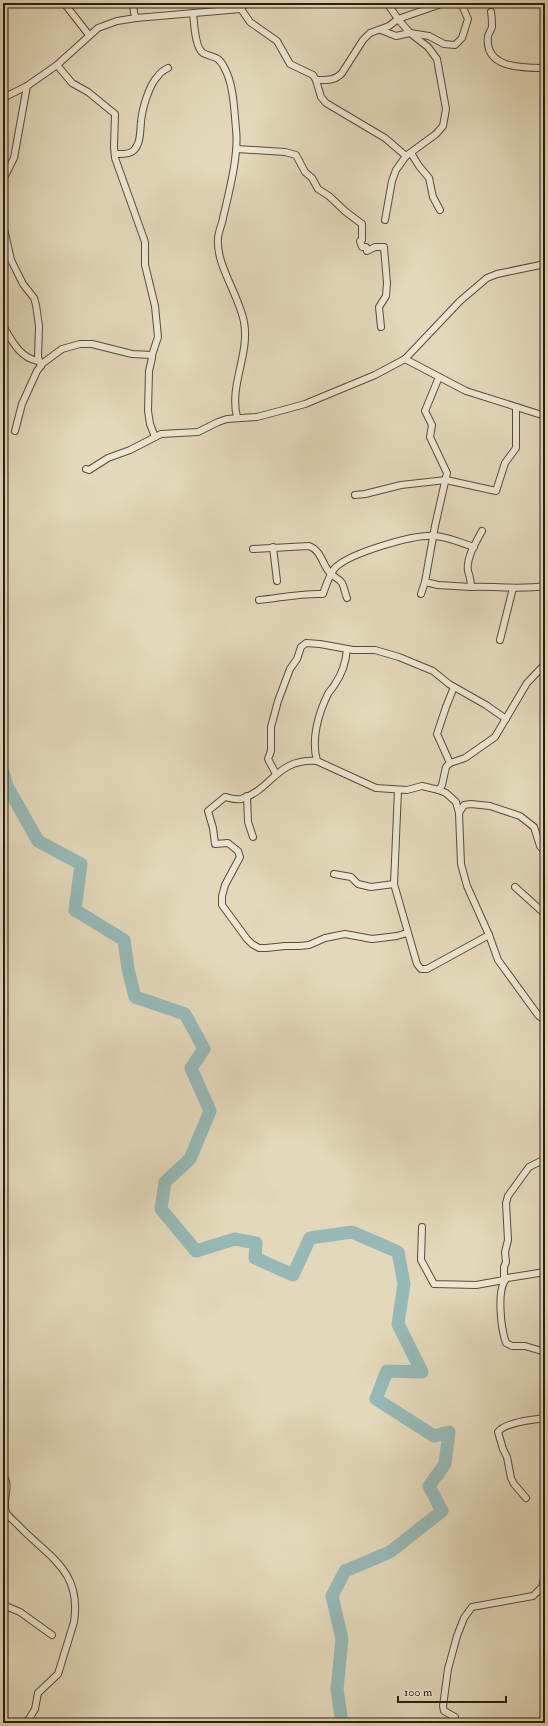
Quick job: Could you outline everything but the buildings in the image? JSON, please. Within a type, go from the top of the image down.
[{"type":"street","points":[[64,3],[89,35]]},
{"type":"street","points":[[133,3],[136,18]]},
{"type":"street","points":[[241,9],[245,3]]},
{"type":"street","points":[[385,220],[394,175],[399,164],[443,126],[446,109],[437,59],[428,47],[410,33],[387,3]]},
{"type":"street","points":[[316,80],[331,80],[339,77],[369,34],[389,26],[398,19],[444,3]]},
{"type":"street","points":[[381,30],[396,36],[410,33],[428,36],[444,44],[455,45],[462,38],[468,19],[461,3]]},
{"type":"street","points":[[3,98],[26,86],[57,65],[98,28],[117,21],[136,18],[241,9]]},
{"type":"street","points":[[241,9],[250,22],[277,41],[290,64],[313,75],[321,97],[326,103],[385,138],[409,155],[429,178],[433,197],[440,210]]},
{"type":"street","points":[[491,12],[492,28],[488,35],[489,46],[495,58],[512,66],[545,68]]},
{"type":"street","points":[[193,13],[198,48],[202,52],[216,56],[220,60],[230,80],[237,130],[237,149],[223,220],[218,237],[222,262],[244,321],[244,348],[235,390],[237,417]]},
{"type":"street","points":[[57,65],[72,83],[88,92],[114,114],[115,154],[124,185],[146,242],[145,264],[155,306],[158,336],[149,371],[148,411],[150,424],[155,437]]},
{"type":"street","points":[[115,154],[124,154],[132,151],[136,147],[147,96],[157,76],[168,68]]},
{"type":"street","points":[[3,180],[14,158],[26,86]]},
{"type":"street","points":[[237,149],[285,152],[296,156],[305,172],[312,178],[318,189],[329,196],[346,212],[362,224],[363,237],[360,241],[362,247],[366,247],[367,251],[375,247],[384,247],[387,283],[386,296],[379,307],[381,327]]},
{"type":"street","points":[[3,224],[11,260],[23,284],[34,298],[39,326],[40,364],[22,404],[14,431]]},
{"type":"street","points":[[86,469],[89,470],[108,458],[130,450],[161,434],[198,432],[218,422],[237,417],[257,417],[305,404],[371,377],[404,359],[460,301],[487,278],[497,274],[545,264]]},
{"type":"street","points":[[3,326],[20,352],[40,364]]},
{"type":"street","points":[[40,364],[62,349],[80,344],[92,344],[132,354],[152,355]]},
{"type":"street","points":[[404,359],[466,391],[545,416]]},
{"type":"street","points":[[421,594],[425,582],[435,526],[446,480],[446,470],[430,437],[432,425],[425,411],[439,377]]},
{"type":"street","points":[[355,495],[401,485],[446,480],[496,491],[504,463],[516,448],[516,407]]},
{"type":"street","points":[[471,587],[469,566],[474,546],[482,531]]},
{"type":"street","points":[[259,600],[305,594],[322,594],[330,574],[344,561],[362,552],[408,539],[434,536],[474,546]]},
{"type":"street","points":[[254,549],[309,546],[314,548],[330,574],[340,580],[343,584],[346,598]]},
{"type":"street","points":[[273,547],[277,581]]},
{"type":"street","points":[[425,582],[438,585],[471,587],[498,586],[527,589],[545,586]]},
{"type":"street","points":[[500,640],[513,588]]},
{"type":"street","points":[[276,774],[268,759],[271,751],[272,719],[290,670],[297,659],[301,647],[306,643],[360,651],[375,650],[399,657],[428,669],[454,687],[481,702],[506,720]]},
{"type":"street","points":[[317,761],[314,746],[321,713],[328,693],[335,684],[342,669],[347,648]]},
{"type":"street","points":[[439,790],[442,786],[446,767],[450,763],[465,758],[492,740],[506,720],[527,683],[545,664]]},
{"type":"street","points":[[450,763],[437,734],[454,687]]},
{"type":"street","points":[[407,933],[397,936],[372,939],[345,934],[324,938],[310,945],[299,946],[259,948],[252,944],[222,905],[223,891],[240,857],[228,843],[214,844],[213,828],[208,811],[226,797],[235,800],[247,796],[263,786],[276,774],[300,761],[317,761],[376,788],[398,790],[422,786],[446,793],[456,802],[459,813],[459,846],[462,871],[498,960],[538,1015],[545,1021]]},
{"type":"street","points":[[398,790],[394,884],[417,964],[421,969],[426,969],[489,935]]},
{"type":"street","points":[[247,796],[248,822],[253,837]]},
{"type":"street","points":[[459,813],[464,806],[471,804],[496,808],[520,816],[534,827],[540,846],[545,852]]},
{"type":"street","points":[[334,874],[351,877],[358,884],[371,887],[394,884]]},
{"type":"street","points":[[515,887],[545,914]]},
{"type":"street","points":[[545,1160],[529,1167],[508,1196],[506,1203],[508,1240],[504,1252],[506,1262],[504,1267],[504,1280],[502,1284],[501,1306],[506,1343],[512,1346],[525,1346],[545,1352]]},
{"type":"street","points":[[422,1227],[421,1260],[434,1284],[476,1286],[504,1280],[512,1276],[545,1272]]},
{"type":"street","points":[[526,1498],[511,1478],[507,1457],[498,1432],[501,1427],[545,1418]]},
{"type":"street","points":[[3,1476],[6,1484],[4,1514],[60,1564],[66,1571],[74,1589],[76,1614],[58,1674],[38,1693],[35,1709],[29,1719],[24,1723]]},
{"type":"street","points":[[455,1723],[455,1717],[444,1711],[443,1706],[448,1669],[464,1618],[472,1607],[533,1596],[542,1587],[545,1574]]},
{"type":"street","points":[[3,1602],[8,1607],[20,1612],[52,1635]]},
{"type":"waterway","points":[[3,772],[7,786],[38,841],[81,864],[75,910],[124,940],[128,969],[135,997],[185,1014],[204,1049],[191,1068],[210,1111],[190,1159],[165,1182],[161,1209],[196,1251],[235,1239],[256,1243],[255,1258],[293,1275],[310,1238],[352,1232],[398,1252],[404,1284],[398,1324],[422,1372],[387,1371],[376,1399],[434,1436],[449,1432],[445,1464],[429,1486],[442,1511],[390,1552],[345,1571],[332,1596],[342,1639],[337,1689],[342,1723]]}]
